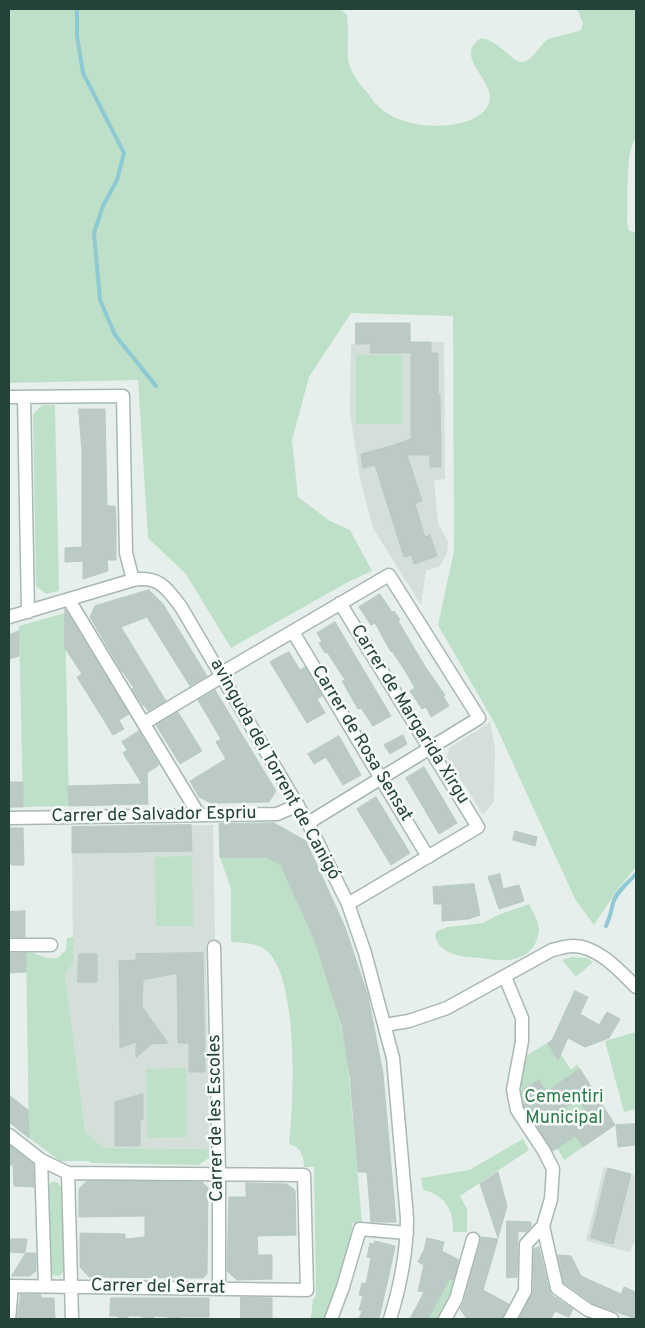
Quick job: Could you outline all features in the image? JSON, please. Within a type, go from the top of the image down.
[{"type":"street","points":[[9,397],[123,396],[126,554],[133,580],[9,617]]},
{"type":"street","points":[[24,397],[28,612]]},
{"type":"street","points":[[144,723],[220,675],[389,575],[479,718],[308,823]]},
{"type":"street","name":"avinguda del Torrent de Canigó","points":[[133,580],[144,578],[154,580],[172,595],[298,805],[348,904],[365,953],[393,1058],[407,1233],[402,1271],[390,1319]]},
{"type":"street","points":[[68,600],[199,815]]},
{"type":"street","name":"Carrer de Margarida Xirgu","points":[[340,603],[478,827],[428,857]]},
{"type":"street","name":"Carrer de Rosa Sensat","points":[[293,632],[428,857]]},
{"type":"street","name":"Carrer de Salvador Espriu","points":[[9,818],[277,814],[298,805]]},
{"type":"street","points":[[348,904],[428,857]]},
{"type":"street","points":[[9,945],[51,945]]},
{"type":"street","points":[[385,1025],[409,1020],[447,1008],[552,950],[572,946],[587,949],[602,956],[636,987]]},
{"type":"street","name":"Carrer de les Escoles","points":[[214,948],[219,1174],[219,1288]]},
{"type":"street","points":[[506,977],[522,1018],[522,1041],[513,1090],[517,1110],[544,1151],[553,1169],[551,1199],[543,1226],[526,1244],[525,1291],[510,1319]]},
{"type":"street","points":[[9,1135],[41,1160],[68,1173],[219,1174]]},
{"type":"street","points":[[41,1160],[45,1286]]},
{"type":"street","points":[[68,1173],[72,1319]]},
{"type":"street","name":"Carrer del Serrat","points":[[10,1286],[307,1290],[304,1175],[219,1174]]},
{"type":"street","points":[[543,1226],[557,1288],[588,1314],[612,1319]]},
{"type":"street","points":[[331,1319],[343,1287],[360,1228],[407,1233]]},
{"type":"street","points":[[445,1319],[456,1299],[473,1239]]},
{"type":"street","points":[[9,1319],[10,1286]]},
{"type":"shaded area","points":[[356,323],[410,323],[411,342],[444,342],[445,479],[434,480],[438,523],[448,542],[447,553],[440,566],[426,571],[421,605],[373,528],[360,479],[350,413],[351,343],[356,344]]},
{"type":"shaded area","points":[[490,722],[495,748],[494,801],[483,815],[447,757],[449,748]]},
{"type":"shaded area","points":[[213,825],[215,941],[206,942],[209,1149],[103,1148],[85,1131],[65,974],[73,964],[72,827]]},
{"type":"shaded area","points":[[604,1167],[636,1176],[636,1242],[634,1242],[630,1252],[586,1241]]},
{"type":"green space","points":[[9,9],[341,9],[347,15],[349,64],[357,80],[374,102],[393,117],[403,121],[436,126],[466,122],[481,114],[489,104],[490,94],[471,56],[473,47],[481,38],[494,43],[517,61],[525,62],[547,40],[581,30],[583,23],[577,9],[636,9],[636,138],[632,145],[628,165],[627,222],[629,231],[636,232],[636,867],[618,889],[594,925],[575,899],[495,724],[438,625],[454,551],[453,316],[351,313],[309,377],[292,440],[298,497],[330,521],[350,530],[372,571],[348,582],[231,648],[186,574],[148,538],[138,380],[9,383]]},
{"type":"green space","points":[[356,355],[402,355],[402,424],[356,424]]},
{"type":"green space","points":[[42,405],[55,405],[59,591],[46,594],[36,586],[33,414]]},
{"type":"green space","points":[[65,613],[69,806],[23,807],[19,626]]},
{"type":"green space","points":[[192,856],[193,926],[156,926],[155,857]]},
{"type":"green space","points":[[220,857],[266,857],[281,865],[315,941],[338,1011],[347,1055],[362,1222],[353,1223],[352,1239],[347,1261],[325,1319],[311,1318],[313,1299],[316,1296],[314,1167],[304,1167],[301,1152],[289,1144],[293,1073],[292,1043],[285,988],[277,966],[267,951],[254,944],[231,942],[231,889]]},
{"type":"green space","points":[[529,904],[538,923],[539,933],[535,944],[530,950],[518,958],[495,960],[458,955],[448,952],[436,940],[437,931],[448,927],[483,923],[498,915]]},
{"type":"green space","points":[[74,937],[73,964],[65,974],[85,1131],[103,1148],[209,1149],[209,1158],[198,1165],[60,1161],[29,1138],[26,952],[53,959],[58,958],[66,950],[67,938]]},
{"type":"green space","points":[[572,957],[587,958],[593,962],[576,977],[562,960]]},
{"type":"green space","points":[[636,1032],[636,1109],[624,1112],[605,1041]]},
{"type":"green space","name":"Cementiri Municipal","points":[[552,1040],[571,1070],[577,1064],[612,1120],[602,1127],[605,1132],[564,1160],[554,1143],[547,1147],[522,1107],[518,1088],[524,1057]]},
{"type":"green space","points":[[186,1068],[187,1137],[147,1138],[146,1069]]},
{"type":"green space","points":[[523,1139],[529,1150],[460,1196],[467,1209],[467,1232],[453,1232],[450,1210],[437,1196],[423,1190],[421,1178],[469,1170]]},
{"type":"green space","points":[[51,1182],[57,1182],[61,1187],[64,1270],[60,1276],[53,1275],[50,1271],[48,1188]]},
{"type":"green space","points":[[461,1261],[451,1297],[438,1319],[428,1319],[449,1278],[451,1279]]},
{"type":"building","points":[[356,323],[410,323],[410,342],[431,342],[431,353],[438,353],[441,467],[430,467],[430,455],[407,455],[422,501],[415,504],[425,537],[430,535],[437,556],[414,564],[411,555],[404,557],[375,465],[363,468],[361,454],[411,439],[411,353],[370,353],[371,344],[356,344]]},
{"type":"building","points":[[79,409],[105,409],[107,506],[115,506],[116,520],[116,560],[107,560],[108,571],[83,579],[83,561],[65,562],[65,548],[82,547],[82,452]]},
{"type":"building","points":[[149,590],[163,604],[207,676],[190,686],[147,617],[121,627],[166,701],[148,711],[132,689],[134,688],[122,672],[90,617],[95,606]]},
{"type":"building","points":[[380,594],[400,620],[398,621],[426,668],[445,695],[443,696],[449,706],[431,717],[426,707],[422,709],[410,691],[415,688],[391,652],[375,623],[371,625],[359,607]]},
{"type":"building","points":[[65,609],[129,714],[119,720],[124,729],[113,735],[77,677],[82,674],[65,648]]},
{"type":"building","points":[[335,622],[391,716],[373,726],[361,708],[358,709],[342,681],[345,680],[319,643],[322,641],[317,633]]},
{"type":"building","points":[[19,631],[19,656],[9,659],[9,635]]},
{"type":"building","points":[[289,652],[300,670],[305,667],[322,696],[317,699],[325,713],[307,723],[270,662]]},
{"type":"building","points":[[215,690],[276,791],[269,802],[211,803],[199,797],[190,781],[226,759],[216,742],[221,739],[198,700]]},
{"type":"building","points":[[178,712],[202,751],[180,764],[156,725]]},
{"type":"building","points":[[139,731],[159,765],[147,773],[148,804],[69,806],[68,786],[142,784],[123,753],[127,750],[122,742]]},
{"type":"building","points":[[403,735],[407,744],[390,754],[384,745]]},
{"type":"building","points":[[339,736],[361,775],[343,785],[326,757],[314,764],[308,754]]},
{"type":"building","points":[[424,767],[457,823],[439,834],[406,778]]},
{"type":"building","points":[[9,782],[23,782],[23,807],[9,807]]},
{"type":"building","points":[[376,797],[410,853],[391,865],[357,809]]},
{"type":"building","points":[[274,823],[306,841],[345,927],[368,996],[383,1074],[396,1222],[371,1222],[367,1172],[358,1172],[350,1076],[342,1025],[315,941],[281,865],[266,857],[220,857],[219,824]]},
{"type":"building","points":[[191,825],[192,851],[72,853],[72,827]]},
{"type":"building","points":[[9,828],[23,828],[24,865],[12,865],[9,861]]},
{"type":"building","points":[[515,831],[537,837],[535,846],[513,840]]},
{"type":"building","points":[[500,874],[503,889],[519,885],[524,901],[499,909],[488,877]]},
{"type":"building","points":[[474,884],[480,915],[469,919],[442,921],[442,904],[434,904],[433,887]]},
{"type":"building","points":[[25,911],[25,937],[9,937],[9,912]]},
{"type":"building","points":[[9,953],[26,953],[26,972],[9,973]]},
{"type":"building","points":[[203,953],[205,1072],[189,1072],[189,1043],[178,1043],[177,973],[143,980],[142,1007],[168,1043],[151,1044],[136,1058],[136,1042],[120,1048],[119,961],[136,960],[136,954]]},
{"type":"building","points":[[79,954],[97,954],[97,982],[78,982]]},
{"type":"building","points":[[575,991],[588,997],[580,1014],[599,1025],[607,1012],[620,1019],[609,1038],[585,1047],[568,1038],[558,1060],[548,1043],[552,1040]]},
{"type":"building","points":[[580,1069],[615,1125],[583,1147],[576,1136],[553,1151],[524,1105],[531,1101],[524,1089],[539,1080],[546,1092]],"holes":[[[579,1099],[588,1114],[570,1126],[560,1111]]]},
{"type":"building","points":[[143,1094],[140,1146],[115,1146],[115,1102]]},
{"type":"building","points":[[9,1095],[28,1110],[29,1138],[9,1122]]},
{"type":"building","points":[[636,1124],[636,1145],[618,1147],[616,1125]]},
{"type":"building","points":[[9,1145],[33,1164],[34,1187],[14,1186],[13,1165],[9,1165]]},
{"type":"building","points":[[608,1168],[631,1174],[613,1244],[591,1238]]},
{"type":"building","points":[[498,1172],[507,1206],[498,1238],[480,1184]]},
{"type":"building","points":[[87,1181],[202,1182],[208,1188],[207,1274],[203,1278],[89,1277],[80,1267],[80,1233],[125,1234],[125,1239],[145,1237],[145,1216],[79,1217],[79,1189]]},
{"type":"building","points":[[246,1183],[287,1184],[295,1190],[296,1235],[257,1236],[258,1255],[272,1255],[272,1279],[237,1280],[227,1271],[229,1197],[246,1197]]},
{"type":"building","points":[[507,1221],[531,1222],[531,1227],[526,1232],[518,1231],[517,1277],[507,1278]]},
{"type":"building","points":[[481,1237],[498,1239],[483,1290],[509,1304],[502,1319],[467,1319],[460,1309],[464,1301]]},
{"type":"building","points":[[427,1238],[444,1242],[442,1251],[459,1260],[453,1280],[449,1279],[428,1319],[410,1319],[424,1292],[418,1291],[424,1265],[418,1262]]},
{"type":"building","points":[[9,1239],[27,1239],[25,1253],[9,1252]]},
{"type":"building","points":[[375,1241],[395,1246],[392,1261],[379,1319],[359,1319],[362,1311],[359,1310],[363,1296],[359,1295],[362,1283],[366,1284],[371,1258],[367,1257],[370,1243],[374,1244]]},
{"type":"building","points":[[539,1247],[549,1290],[552,1295],[573,1309],[569,1317],[555,1311],[551,1319],[519,1319],[533,1292],[534,1249]]},
{"type":"building","points":[[26,1253],[36,1253],[36,1271],[30,1276],[12,1276]]},
{"type":"building","points":[[558,1255],[571,1256],[581,1276],[621,1294],[624,1287],[636,1292],[636,1319],[592,1303],[564,1283]]},
{"type":"building","points":[[21,1294],[41,1295],[41,1298],[54,1298],[55,1319],[17,1319]]},
{"type":"building","points":[[241,1297],[272,1298],[272,1319],[241,1319]]},
{"type":"building","points":[[111,1298],[209,1298],[209,1317],[180,1317],[180,1319],[173,1319],[154,1316],[154,1319],[148,1319],[140,1316],[128,1316],[128,1319],[123,1319],[110,1316]]},
{"type":"waterway","points":[[77,9],[77,36],[83,73],[124,153],[117,180],[103,206],[94,233],[100,300],[115,335],[156,386]]},
{"type":"waterway","points":[[606,926],[617,895],[636,874]]}]
